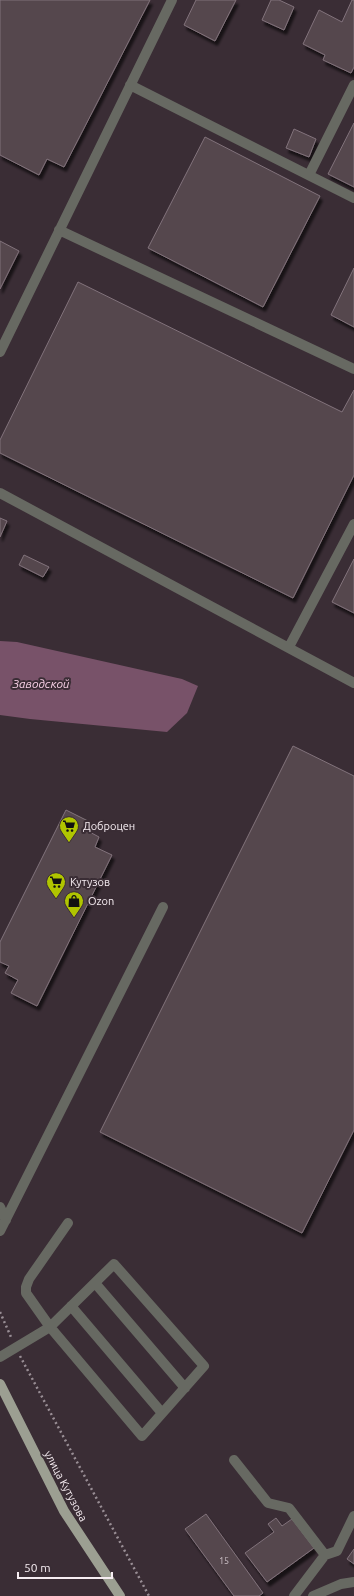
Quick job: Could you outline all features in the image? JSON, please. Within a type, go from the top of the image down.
[{"type":"main road","name":"улица Кутузова","points":[[0,1384],[64,1512],[120,1596]]},
{"type":"lane","points":[[0,352],[172,0]]},
{"type":"lane","points":[[130,85],[354,198]]},
{"type":"lane","points":[[309,176],[354,85]]},
{"type":"lane","points":[[59,230],[354,369]]},
{"type":"lane","points":[[0,493],[354,683]]},
{"type":"lane","points":[[289,648],[354,524]]},
{"type":"lane","points":[[0,1231],[164,907]]},
{"type":"lane","points":[[0,1207],[6,1220]]},
{"type":"lane","points":[[0,1357],[50,1327],[114,1264],[204,1366],[142,1436],[50,1327],[26,1293],[26,1287],[29,1279],[68,1223]]},
{"type":"lane","points":[[95,1283],[185,1388]]},
{"type":"lane","points":[[71,1306],[162,1413]]},
{"type":"lane","points":[[234,1460],[268,1503],[289,1508],[324,1555]]},
{"type":"lane","points":[[294,1596],[324,1555],[336,1551],[354,1516]]},
{"type":"lane","points":[[313,1596],[341,1584],[354,1582]]},
{"type":"path","points":[[0,1312],[16,1348],[148,1596]]},
{"type":"water","name":"Заводской","points":[[0,641],[17,642],[182,679],[198,686],[187,713],[167,732],[0,715]]},
{"type":"building","points":[[0,0],[150,0],[64,167],[47,159],[39,175],[0,155]]},
{"type":"building","points":[[196,0],[236,0],[215,41],[184,25]]},
{"type":"building","points":[[271,0],[279,0],[294,7],[284,30],[262,20]]},
{"type":"building","points":[[352,0],[354,0],[354,67],[351,73],[323,60],[325,55],[303,44],[319,10],[342,22]]},
{"type":"building","points":[[354,123],[354,187],[328,174]]},
{"type":"building","points":[[294,129],[316,139],[309,157],[286,148]]},
{"type":"building","points":[[205,137],[320,196],[263,307],[148,248]]},
{"type":"building","points":[[0,241],[19,251],[0,289]]},
{"type":"building","points":[[354,268],[354,327],[331,315]]},
{"type":"building","points":[[78,282],[342,412],[354,390],[354,475],[293,598],[0,453],[0,440]]},
{"type":"building","points":[[0,518],[7,521],[0,537]]},
{"type":"building","points":[[24,555],[49,567],[43,577],[19,565]]},
{"type":"building","points":[[354,559],[354,613],[332,602]]},
{"type":"building","points":[[293,746],[354,776],[354,1130],[302,1233],[100,1132]]},
{"type":"building","name":"Кутузов","points":[[66,810],[88,821],[84,829],[99,837],[95,847],[112,855],[37,1006],[11,993],[18,980],[5,973],[9,966],[0,962],[0,942]]},
{"type":"building","points":[[206,1514],[263,1593],[259,1596],[234,1596],[185,1529]]},
{"type":"building","points":[[276,1518],[282,1526],[292,1519],[314,1548],[267,1582],[245,1553],[274,1532],[268,1524]]},
{"type":"building","points":[[354,1549],[354,1564],[347,1559]]},
{"type":"place","name":"Доброцен","points":[[69,843]]},
{"type":"place","name":"Кутузов","points":[[56,899]]},
{"type":"place","name":"Ozon","points":[[74,918]]}]
